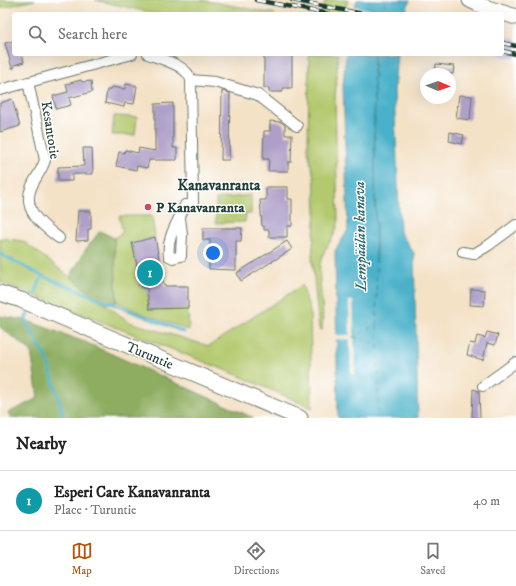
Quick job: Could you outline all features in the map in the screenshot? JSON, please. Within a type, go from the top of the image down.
[{"type":"main road","points":[[470,0],[500,12]]},
{"type":"main road","points":[[504,13],[516,17]]},
{"type":"main road","name":"Turuntie","points":[[0,293],[28,303],[299,418]]},
{"type":"street","points":[[0,90],[125,56]]},
{"type":"street","points":[[153,56],[181,68],[188,73],[191,80],[193,205],[185,204],[180,218]]},
{"type":"street","points":[[191,80],[215,82],[258,95],[298,126]]},
{"type":"street","name":"Kesantotie","points":[[28,82],[45,160],[42,171],[31,188],[30,204],[34,216],[59,238]]},
{"type":"street","points":[[463,252],[474,254],[516,225]]},
{"type":"street","points":[[483,386],[516,362]]},
{"type":"shaded area","points":[[504,36],[516,39],[516,59],[502,56],[504,56]]},
{"type":"green space","points":[[0,0],[35,0],[0,8]]},
{"type":"green space","points":[[95,0],[203,0],[265,12],[148,12]]},
{"type":"green space","points":[[326,0],[348,0],[345,12],[321,12]]},
{"type":"green space","points":[[309,56],[338,56],[335,101],[338,222],[335,233],[323,254],[320,265],[323,313],[322,330],[319,329],[312,258],[316,210],[314,177],[308,151]]},
{"type":"green space","points":[[114,116],[137,117],[135,135],[112,135]]},
{"type":"green space","points":[[251,195],[251,214],[246,214],[245,222],[216,223],[216,199]]},
{"type":"green space","points":[[119,216],[152,216],[155,237],[132,244],[141,288],[147,288],[149,309],[188,309],[189,330],[141,313],[117,302],[114,276],[114,238],[123,232]]},
{"type":"green space","points":[[100,231],[114,238],[117,302],[105,304],[70,277],[86,249]]},
{"type":"green space","points":[[0,238],[23,241],[129,322],[209,346],[302,285],[310,311],[312,408],[235,374],[0,282]]},
{"type":"green space","points":[[0,316],[25,320],[85,342],[254,418],[11,418],[8,413],[38,398],[31,351],[0,327]]},
{"type":"water","points":[[357,0],[410,0],[406,12],[354,12]]},
{"type":"water","name":"Lempäälän kanava","points":[[346,56],[397,56],[394,90],[400,232],[414,253],[418,418],[338,418],[335,251],[348,230],[343,86]]},
{"type":"pier","points":[[353,6],[379,12],[352,12]]},
{"type":"pier","points":[[349,301],[353,301],[355,374],[351,374],[350,339],[333,339],[333,336],[350,335]]},
{"type":"building","points":[[12,41],[12,56],[22,56],[24,62],[14,65],[14,68],[12,68],[5,43]]},
{"type":"building","points":[[264,56],[292,56],[292,88],[283,88],[283,92],[269,92],[269,88],[264,88]]},
{"type":"building","points":[[436,64],[454,66],[454,68],[436,68]]},
{"type":"building","points":[[81,80],[82,82],[91,81],[92,92],[69,98],[71,105],[56,109],[53,96],[68,92],[66,84]]},
{"type":"building","points":[[126,84],[137,86],[134,104],[125,103],[124,107],[105,103],[107,90],[110,90],[111,87],[125,89]]},
{"type":"building","points":[[222,91],[230,93],[229,160],[221,160]]},
{"type":"building","points":[[459,95],[472,96],[470,120],[456,118]]},
{"type":"building","points":[[12,99],[20,126],[0,132],[0,103]]},
{"type":"building","points":[[173,103],[173,148],[177,148],[177,160],[149,160],[147,168],[137,166],[136,170],[116,166],[119,152],[124,153],[125,150],[138,153],[139,148],[155,151],[155,104]]},
{"type":"building","points":[[270,121],[281,122],[285,125],[285,135],[292,135],[291,162],[288,162],[288,171],[268,171],[269,159],[263,159],[264,131],[270,131]]},
{"type":"building","points":[[450,132],[464,135],[462,144],[449,141]]},
{"type":"building","points":[[83,148],[92,148],[93,174],[72,174],[72,181],[58,181],[58,167],[84,166]]},
{"type":"building","points":[[266,187],[288,187],[288,199],[292,199],[292,226],[288,226],[287,228],[287,237],[269,237],[269,230],[264,230],[264,226],[262,226],[260,200],[266,200]]},
{"type":"building","points":[[78,211],[91,211],[91,229],[88,229],[88,240],[76,241]]},
{"type":"building","points":[[203,228],[242,228],[241,241],[236,241],[236,270],[209,269],[210,240],[203,240]]},
{"type":"building","points":[[155,237],[164,286],[188,286],[188,308],[149,309],[147,288],[142,288],[132,243]]},
{"type":"building","points":[[287,241],[292,249],[241,281],[237,273]]},
{"type":"building","points":[[471,289],[485,290],[484,306],[470,305]]},
{"type":"building","points":[[487,332],[498,335],[495,345],[487,343],[483,360],[467,355],[470,343],[475,344],[477,336],[485,338]]},
{"type":"building","points":[[473,389],[479,391],[480,418],[472,418]]},
{"type":"waterway","points":[[0,254],[42,276]]},
{"type":"waterway","points":[[35,295],[42,276],[184,332]]},
{"type":"waterway","points":[[28,314],[25,320],[47,359],[64,418]]},
{"type":"ferry route","points":[[382,12],[386,0]]},
{"type":"ferry route","points":[[352,337],[377,325],[373,56]]},
{"type":"ferry route","points":[[374,56],[376,262]]},
{"type":"ferry route","points":[[377,325],[378,344]]},
{"type":"ferry route","points":[[353,337],[378,344],[378,418]]},
{"type":"railway","points":[[256,0],[318,12]]},
{"type":"railway","points":[[292,0],[353,12]]},
{"type":"railway","points":[[504,43],[516,46]]},
{"type":"railway","points":[[504,51],[516,54]]},
{"type":"place","name":"P Kanavanranta","points":[[148,207]]},
{"type":"place","name":"Esperi Care Kanavanranta","points":[[150,273]]},
{"type":"district","name":"Kanavanranta","points":[[219,185]]}]
